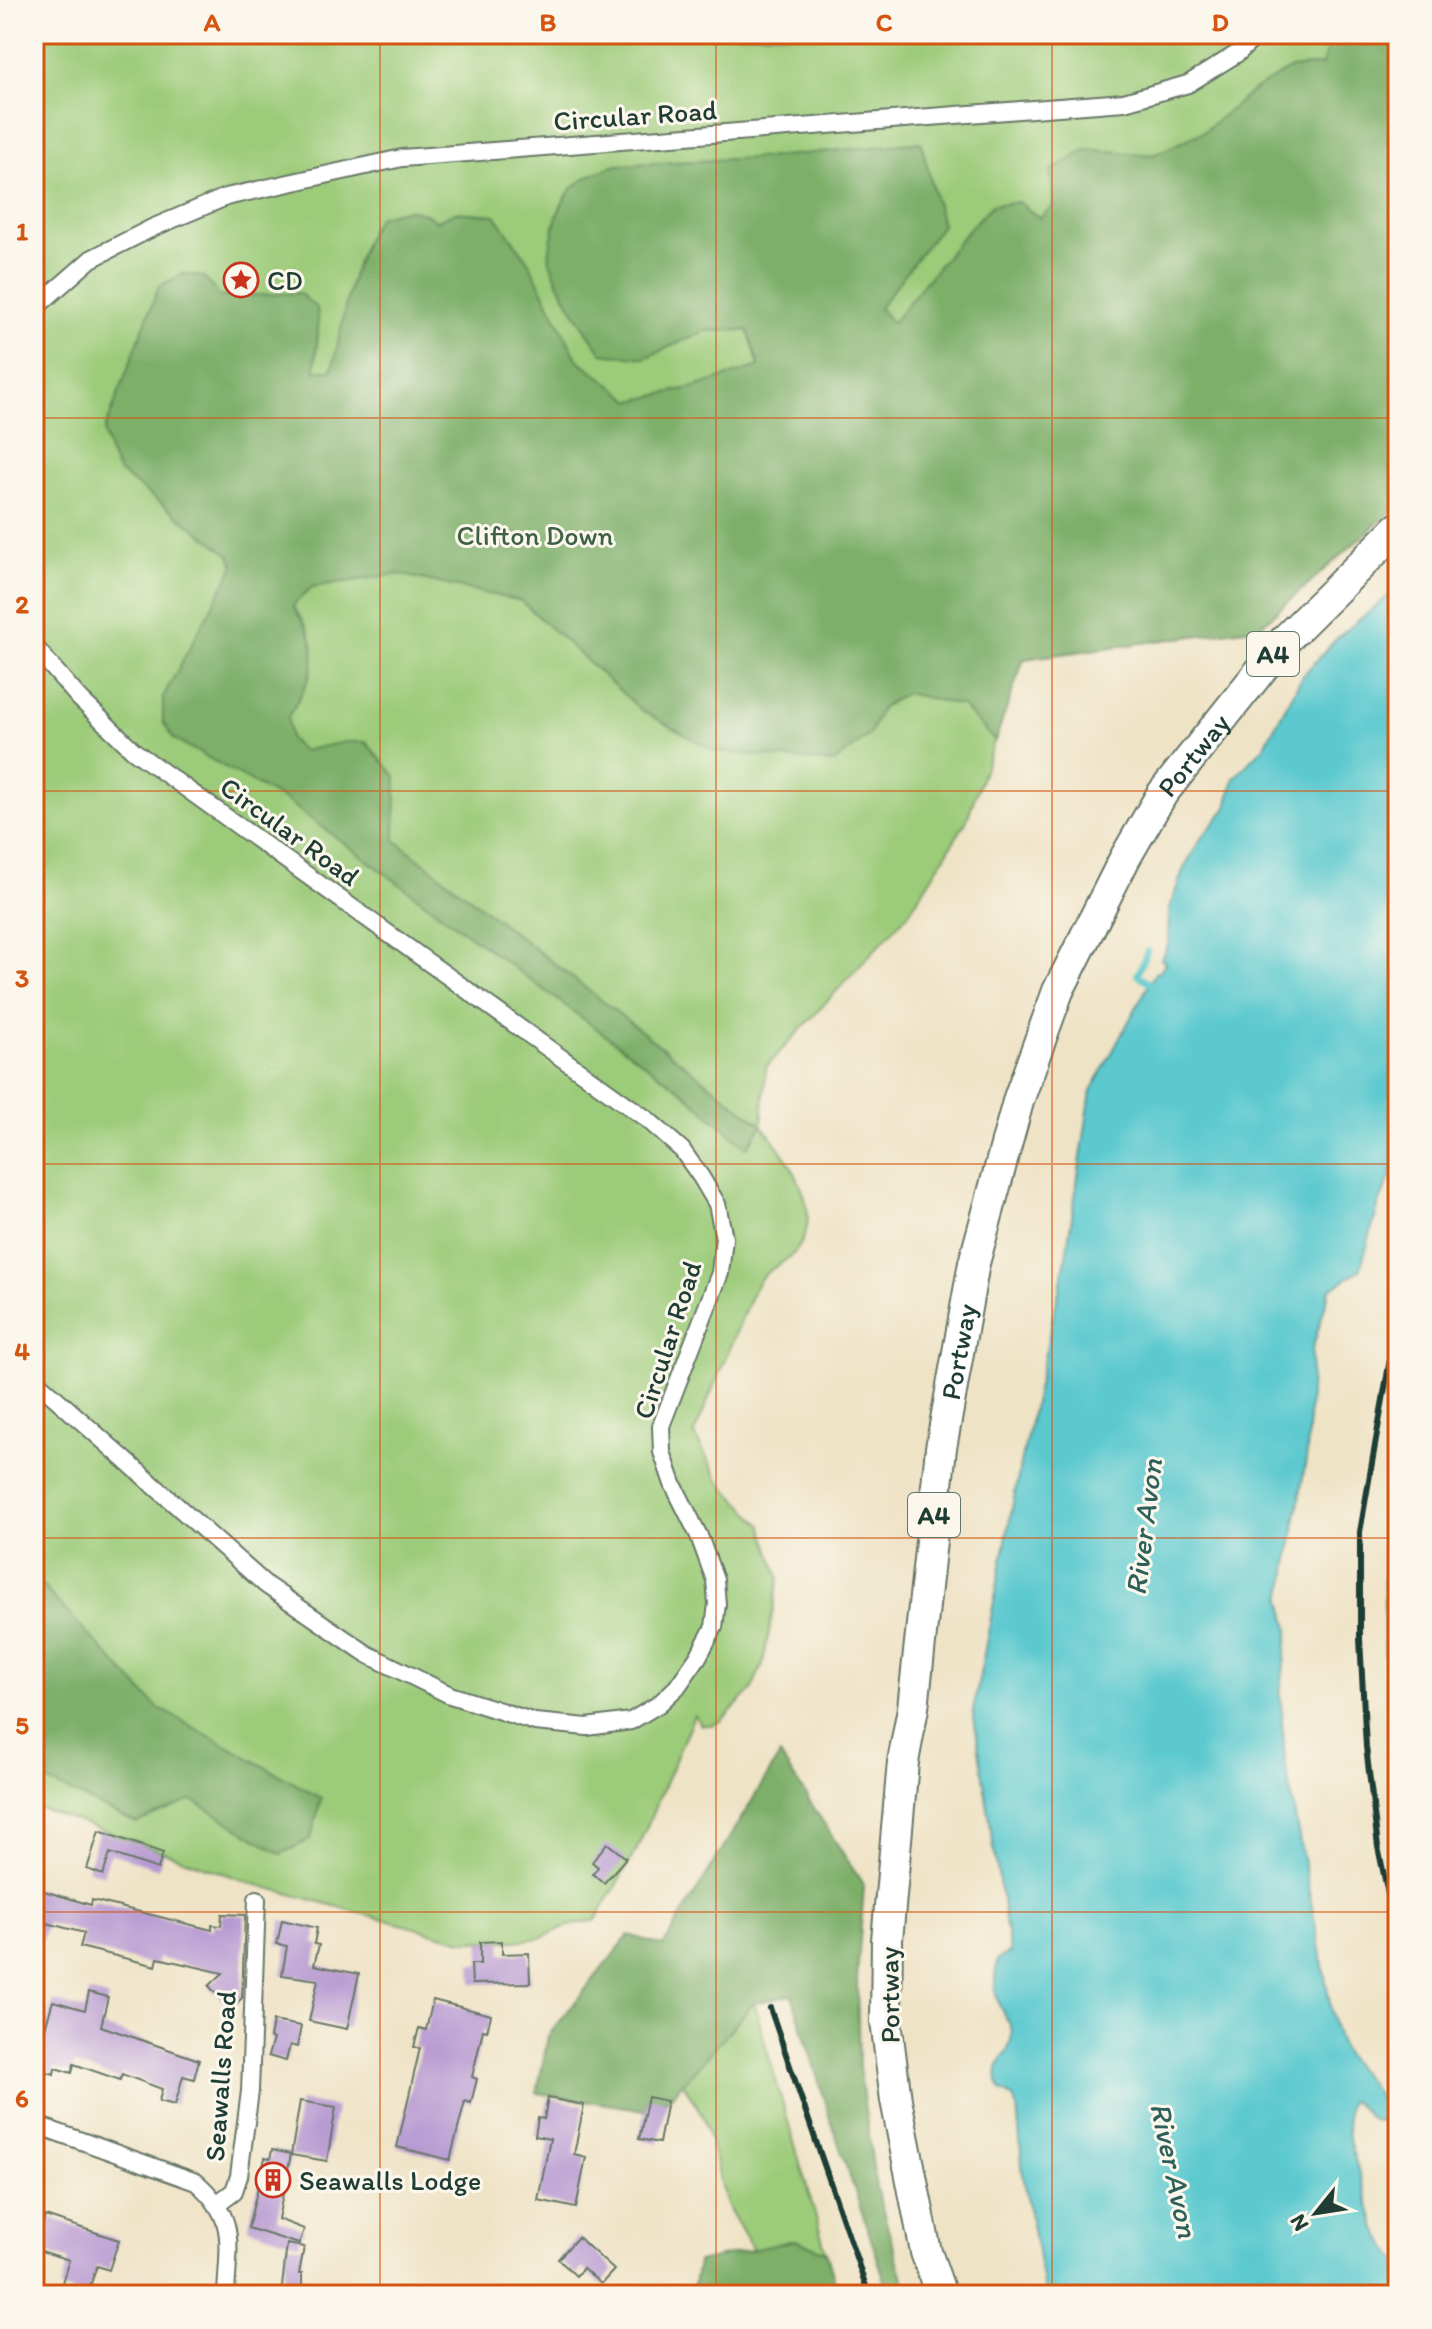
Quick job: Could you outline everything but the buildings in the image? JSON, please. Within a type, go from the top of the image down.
[{"type":"highway","name":"Portway","points":[[941,2295],[926,2252],[896,2100],[886,2021],[887,1940],[903,1762],[915,1693],[941,1448],[974,1263],[1019,1098],[1058,991],[1125,858],[1162,794],[1284,641],[1398,528]]},
{"type":"street","name":"Circular Road","points":[[34,309],[91,259],[152,228],[226,197],[402,158],[1124,102],[1188,84],[1238,53],[1258,34]]},
{"type":"street","name":"Circular Road","points":[[34,646],[79,698],[134,751],[648,1120],[682,1150],[701,1177],[717,1204],[724,1238],[720,1273],[661,1426],[662,1452],[673,1484],[699,1536],[715,1580],[717,1604],[714,1627],[677,1687],[659,1704],[631,1721],[587,1727],[535,1722],[450,1695],[367,1654],[266,1585],[34,1379]]},
{"type":"street","name":"Seawalls Road","points":[[226,2295],[229,2238],[218,2203],[234,2191],[239,2176],[250,2091],[257,1899]]},
{"type":"street","points":[[34,2124],[196,2182],[218,2203]]},
{"type":"green space","name":"Clifton Down","points":[[34,34],[1398,34],[1398,505],[1259,627],[1023,659],[966,822],[909,913],[766,1067],[762,1125],[793,1169],[806,1203],[808,1221],[804,1237],[794,1253],[764,1275],[756,1285],[694,1434],[720,1482],[762,1525],[779,1578],[763,1664],[751,1691],[721,1721],[701,1725],[694,1715],[639,1845],[596,1920],[568,1926],[539,1938],[463,1941],[254,1884],[34,1806]]},
{"type":"green space","points":[[1332,34],[1398,34],[1398,505],[1259,627],[1024,659],[995,741],[962,706],[906,693],[881,708],[870,734],[834,763],[715,751],[642,711],[521,601],[398,574],[312,587],[293,605],[310,635],[313,659],[308,680],[288,717],[290,739],[302,751],[345,742],[366,742],[396,777],[395,840],[762,1125],[747,1148],[683,1092],[288,802],[174,739],[163,722],[163,697],[234,566],[230,555],[118,471],[109,452],[104,432],[159,286],[183,274],[204,277],[220,297],[299,293],[317,308],[315,370],[332,370],[354,273],[378,217],[408,210],[422,212],[436,221],[455,212],[495,215],[528,261],[577,359],[632,401],[698,386],[759,366],[748,330],[705,331],[645,358],[602,353],[566,297],[549,258],[559,209],[571,190],[590,176],[617,165],[772,157],[921,142],[942,225],[879,308],[892,323],[992,205],[1018,202],[1040,218],[1053,206],[1051,171],[1087,149],[1153,155],[1203,132],[1254,90],[1291,68],[1322,65]]},
{"type":"green space","points":[[1398,1439],[1398,1802],[1390,1745],[1384,1638],[1384,1532]]},
{"type":"green space","points":[[34,1577],[157,1707],[321,1798],[311,1839],[281,1854],[192,1800],[136,1823],[34,1775]]},
{"type":"green space","points":[[780,1755],[864,1886],[857,1979],[859,2067],[876,2188],[908,2295],[890,2295],[792,1995],[754,2003],[667,2101],[648,2097],[645,2110],[537,2093],[548,2036],[629,1935],[663,1946]]},
{"type":"green space","points":[[754,2002],[826,2252],[795,2240],[753,2250],[727,2205],[704,2118],[683,2083]]},
{"type":"green space","points":[[795,2240],[826,2252],[839,2295],[692,2295],[698,2262]]},
{"type":"water","name":"River Avon","points":[[1398,588],[1398,1157],[1379,1204],[1360,1270],[1330,1289],[1312,1350],[1307,1454],[1282,1600],[1289,1628],[1280,1694],[1285,1763],[1335,2030],[1345,2054],[1381,2102],[1381,2121],[1376,2121],[1351,2100],[1347,2128],[1375,2225],[1398,2261],[1398,2295],[1045,2295],[1023,2175],[1017,2107],[1013,2098],[1000,2089],[998,2079],[999,2065],[1012,2034],[997,1998],[996,1972],[998,1959],[1010,1953],[973,1711],[1019,1472],[1065,1263],[1091,1091],[1155,973],[1165,963],[1161,959],[1168,945],[1169,909],[1184,868],[1202,837],[1227,808],[1234,778],[1264,747],[1303,675],[1337,638]]},
{"type":"waterway","points":[[1147,951],[1137,975],[1150,983]]},
{"type":"railway","points":[[1398,1334],[1390,1359],[1360,1532],[1360,1639],[1366,1747],[1378,1847],[1398,1941]]},
{"type":"railway","points":[[770,2008],[869,2295]]},
{"type":"place","name":"CD","points":[[241,280]]},
{"type":"place","name":"Seawalls Lodge","points":[[273,2180]]}]
